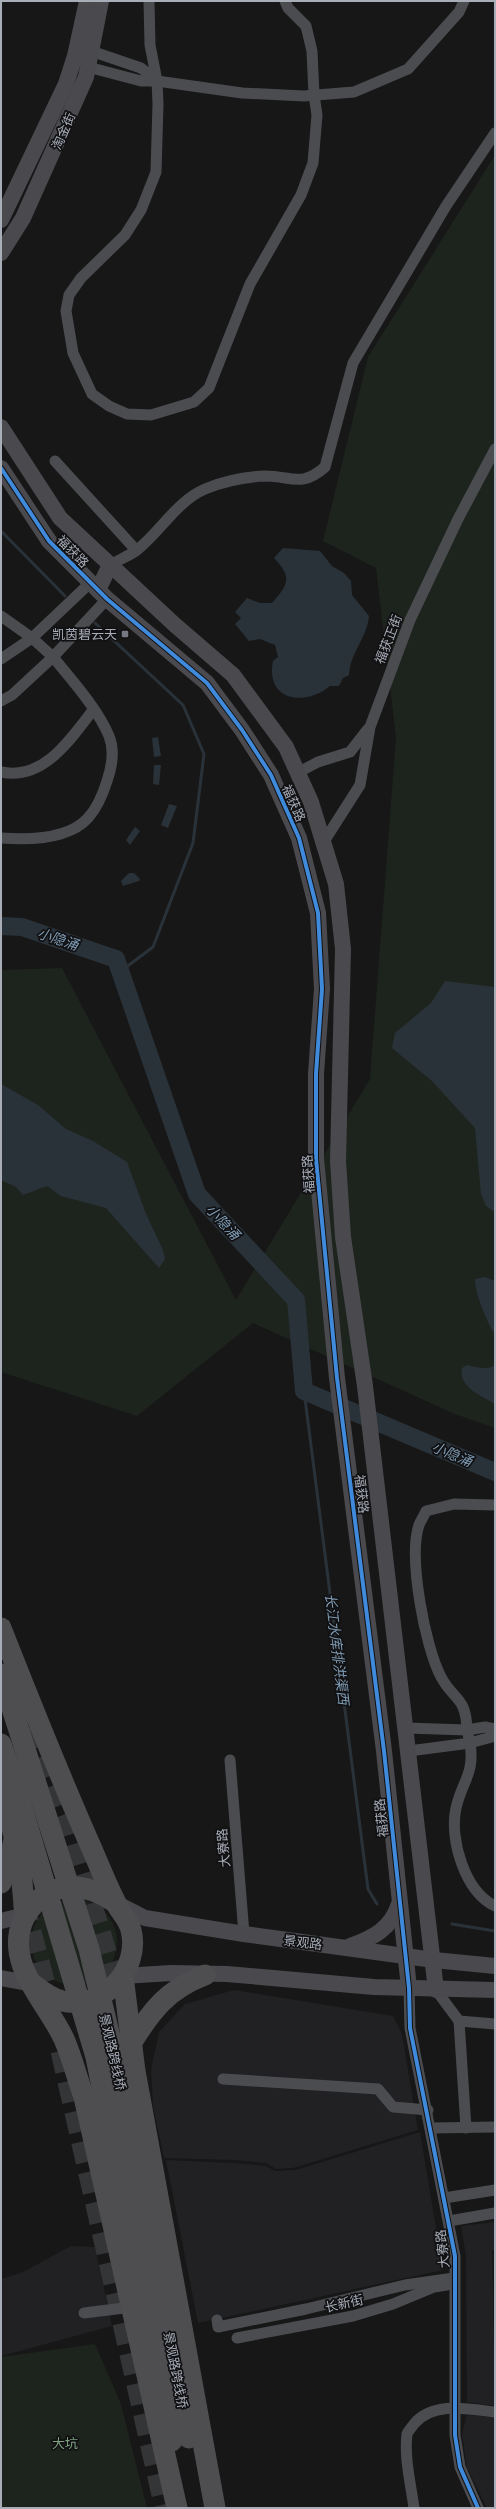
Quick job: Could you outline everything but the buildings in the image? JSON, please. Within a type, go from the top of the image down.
[{"type":"highway","points":[[1,1628],[58,1769],[116,1903],[125,1915],[131,1930],[133,1945],[131,1956],[123,1976],[112,1989],[97,1998],[80,2002],[58,1999],[47,1995],[33,1984]]},
{"type":"highway","name":"景观路跨线桥","points":[[1,1674],[89,1949],[121,2083],[180,2440]]},
{"type":"highway","name":"景观路跨线桥","points":[[1,1744],[13,1777],[96,2057],[180,2440]]},
{"type":"highway","points":[[1,1785],[15,1835],[20,1860],[25,1915]]},
{"type":"highway","points":[[1,1883],[11,1859],[15,1835]]},
{"type":"highway","points":[[116,1903],[96,1891],[85,1887],[67,1887],[50,1892],[36,1902],[25,1915],[19,1933],[18,1951],[23,1969],[64,2039],[84,2097],[177,2508]]},
{"type":"highway","points":[[132,2042],[158,2005],[185,1982],[204,1975]]},
{"type":"highway","points":[[123,1976],[135,2070],[215,2508]]},
{"type":"highway","points":[[84,2097],[82,2070],[83,2058],[102,2039],[119,2040],[127,2049],[135,2070]]},
{"type":"highway","points":[[180,2440],[185,2508]]},
{"type":"highway","points":[[180,2440],[204,2508]]},
{"type":"street","name":"淘金街","points":[[1,253],[23,218],[62,134],[86,77],[87,1]]},
{"type":"street","name":"淘金街","points":[[1,220],[37,148],[66,84],[86,58],[101,1]]},
{"type":"street","points":[[149,1],[150,45],[157,81],[158,138],[156,172],[141,210],[125,235],[81,278],[69,295],[66,311],[73,353],[92,394],[109,406],[127,414],[151,415],[173,410],[194,402],[209,388],[250,284],[301,195],[313,163],[317,134],[317,115],[314,95],[312,51],[306,26],[288,8],[285,1]]},
{"type":"street","points":[[86,58],[141,82],[157,81],[242,93],[314,95],[354,92],[408,69],[459,12],[464,1]]},
{"type":"street","points":[[86,58],[141,68],[157,81]]},
{"type":"street","points":[[1,701],[12,696],[53,657],[98,591],[110,565],[136,550],[180,507],[204,489],[233,479],[266,476],[302,481],[314,476],[325,467],[353,364],[446,206],[495,133]]},
{"type":"street","name":"福获路","points":[[1,426],[60,518],[110,565],[233,675],[286,748],[299,772],[324,843],[336,884],[343,948],[338,1161],[343,1237],[365,1386],[434,1960],[436,1990]]},
{"type":"street","name":"福获正街","points":[[324,843],[345,812],[360,785],[370,727],[410,620],[458,519],[495,449]]},
{"type":"street","points":[[55,461],[136,550]]},
{"type":"street","name":"福获路","points":[[1,468],[49,541],[98,591],[207,684],[242,730],[271,775],[298,838],[318,913],[322,989],[316,1074],[316,1159],[337,1378],[384,1751],[409,1988]]},
{"type":"street","points":[[1,659],[98,591]]},
{"type":"street","points":[[1,616],[32,638],[53,657],[93,710],[109,736],[113,752],[110,774],[102,796],[87,819],[68,830],[44,837],[1,838]]},
{"type":"street","points":[[1,772],[15,775],[33,771],[55,755],[93,710]]},
{"type":"street","points":[[299,772],[318,762],[350,752],[370,727]]},
{"type":"street","points":[[495,1505],[454,1504],[426,1511],[419,1525],[415,1558],[430,1652],[442,1678],[459,1698],[466,1714],[472,1758],[470,1773],[455,1809],[458,1852],[465,1872],[476,1890],[495,1906]]},
{"type":"street","points":[[406,1728],[467,1730],[485,1727],[495,1729]]},
{"type":"street","points":[[409,1751],[470,1743],[495,1736]]},
{"type":"street","name":"大寮路","points":[[230,1760],[244,1934]]},
{"type":"street","points":[[346,1948],[373,1938],[390,1924],[400,1902]]},
{"type":"street","name":"景观路","points":[[116,1903],[145,1918],[244,1934],[346,1948],[434,1960],[495,1966]]},
{"type":"street","points":[[1,1921],[25,1915]]},
{"type":"street","points":[[123,1976],[171,1972],[204,1975],[227,1974],[374,1988],[495,1990]]},
{"type":"street","points":[[1,1978],[33,1984]]},
{"type":"street","name":"大寮路","points":[[409,1988],[410,2028],[428,2110],[455,2256],[452,2408],[455,2435],[460,2467],[478,2508]]},
{"type":"street","points":[[436,1990],[459,2021],[466,2128]]},
{"type":"street","points":[[459,2021],[495,2024]]},
{"type":"street","points":[[223,2080],[378,2089],[393,2107],[428,2110]]},
{"type":"street","points":[[431,2128],[495,2127]]},
{"type":"street","points":[[444,2198],[495,2190]]},
{"type":"street","points":[[449,2221],[495,2213]]},
{"type":"street","points":[[217,2320],[218,2327],[306,2309],[405,2284],[454,2281]]},
{"type":"street","name":"长新街","points":[[237,2338],[353,2316],[393,2304],[434,2287],[454,2281]]},
{"type":"street","points":[[84,2312],[132,2307]]},
{"type":"street","points":[[414,2508],[408,2462],[407,2433],[418,2420],[430,2411],[452,2408],[495,2412]]},
{"type":"shaded area","points":[[283,548],[320,551],[332,566],[344,573],[351,581],[352,595],[369,616],[368,624],[352,660],[349,675],[343,678],[339,686],[330,686],[320,693],[309,697],[299,698],[289,696],[281,692],[275,685],[272,674],[273,661],[278,657],[275,645],[260,639],[249,641],[235,624],[241,618],[235,612],[247,598],[260,603],[272,603],[282,591],[285,585],[286,576],[284,570],[274,558]]},
{"type":"shaded area","points":[[158,737],[161,756],[154,757],[152,738]]},
{"type":"shaded area","points":[[154,765],[161,765],[159,785],[153,784]]},
{"type":"shaded area","points":[[169,804],[177,806],[168,828],[161,825]]},
{"type":"shaded area","points":[[135,827],[140,831],[130,845],[126,840]]},
{"type":"shaded area","points":[[129,873],[134,873],[140,879],[139,881],[123,886],[121,881]]},
{"type":"shaded area","points":[[445,981],[495,987],[495,1212],[486,1206],[481,1194],[475,1128],[432,1081],[392,1048],[395,1033],[431,1003]]},
{"type":"shaded area","points":[[1,1084],[38,1105],[66,1129],[93,1141],[127,1162],[146,1214],[163,1250],[165,1259],[159,1268],[106,1208],[61,1196],[47,1186],[23,1195],[16,1187],[1,1180]]},
{"type":"shaded area","points":[[485,1277],[495,1281],[495,1335],[488,1323],[477,1292],[475,1279]]},
{"type":"shaded area","points":[[467,1365],[489,1368],[495,1365],[495,1404],[467,1386],[462,1375],[462,1368]]},
{"type":"shaded area","points":[[234,1990],[393,2016],[402,2034],[418,2130],[293,2168],[276,2169],[266,2163],[234,2160],[164,2158],[153,2106],[151,2070],[159,2032],[185,2004]]},
{"type":"shaded area","points":[[420,2132],[443,2270],[198,2323],[166,2160],[266,2166],[275,2171],[296,2170]]},
{"type":"shaded area","points":[[495,2222],[495,2250],[492,2250],[495,2406],[467,2402],[466,2256],[461,2226]]},
{"type":"shaded area","points":[[71,2246],[95,2247],[112,2326],[1,2356],[1,2279],[23,2272]]},
{"type":"shaded area","points":[[467,2415],[495,2417],[495,2508],[487,2508],[467,2468],[462,2434]]},
{"type":"green space","points":[[495,155],[495,1428],[455,1414],[253,1323],[137,1416],[1,1372],[1,970],[62,968],[236,1300],[370,1079],[396,738],[376,568],[323,541],[368,357]]},
{"type":"green space","points":[[74,1899],[90,1902],[98,1906],[110,1918],[114,1926],[117,1942],[114,1958],[110,1966],[98,1978],[90,1982],[74,1985],[58,1982],[50,1978],[38,1966],[34,1958],[31,1942],[34,1926],[38,1918],[50,1906],[58,1902]]},
{"type":"green space","name":"大坑","points":[[95,2344],[121,2404],[147,2508],[1,2508],[1,2357]]},
{"type":"waterway","points":[[1,531],[65,596]]},
{"type":"waterway","points":[[95,623],[183,705],[204,754],[193,843],[153,947],[121,971]]},
{"type":"waterway","name":"小隐涌","points":[[1,926],[22,927],[116,959],[197,1194],[296,1300],[304,1391],[495,1472]]},
{"type":"waterway","name":"长江水库排洪渠西","points":[[304,1391],[368,1889],[377,1904]]},
{"type":"waterway","name":"长江水库排洪渠西","points":[[452,1924],[495,1931]]},
{"type":"tunnel","points":[[30,1728],[65,1818],[120,1997]]},
{"type":"tunnel","points":[[23,1902],[51,2007]]},
{"type":"tunnel","points":[[61,2051],[165,2508]]},
{"type":"cycle path","points":[[1,468],[49,541],[107,599],[207,683],[242,730],[271,775],[299,838],[318,913],[322,989],[316,1074],[316,1159],[337,1378],[384,1751],[409,1988],[410,2028],[455,2256],[455,2435],[460,2467],[478,2508]]},
{"type":"place","name":"凯茵碧云天","points":[[125,634]]}]
